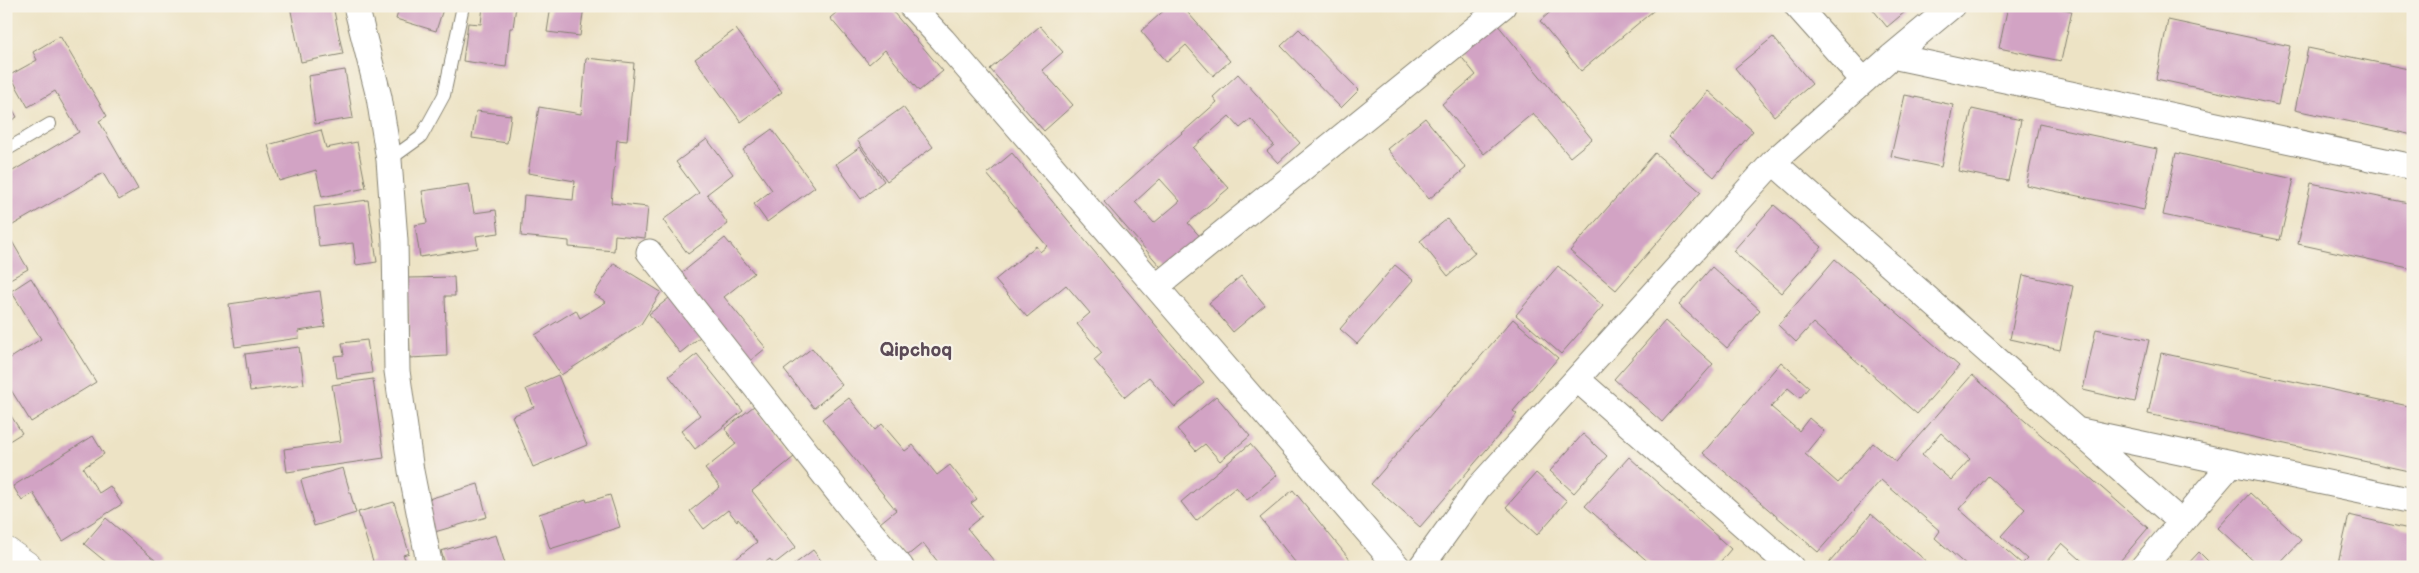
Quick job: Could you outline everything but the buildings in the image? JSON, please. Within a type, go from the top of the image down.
[{"type":"street","points":[[356,6],[379,98],[389,160],[395,241],[398,371],[411,471],[430,567]]},
{"type":"street","points":[[910,6],[943,40],[1398,567]]},
{"type":"street","points":[[1156,287],[1504,6]]},
{"type":"street","points":[[1797,6],[1864,81]]},
{"type":"street","points":[[1421,567],[1478,488],[1773,162],[1892,56],[1952,6]]},
{"type":"street","points":[[1892,56],[2413,167]]},
{"type":"street","points":[[1773,162],[2073,429],[2181,522]]},
{"type":"street","points":[[649,252],[846,502],[901,567]]},
{"type":"street","points":[[1577,379],[1791,567]]},
{"type":"street","points":[[2073,429],[2413,502]]},
{"type":"street","points":[[2143,567],[2232,463]]},
{"type":"street","points":[[6,551],[29,567]]},
{"type":"lane","points":[[389,160],[421,137],[444,95],[463,6]]},
{"type":"lane","points":[[6,150],[50,124]]},
{"type":"district","name":"Qipchoq","points":[[916,350]]}]
